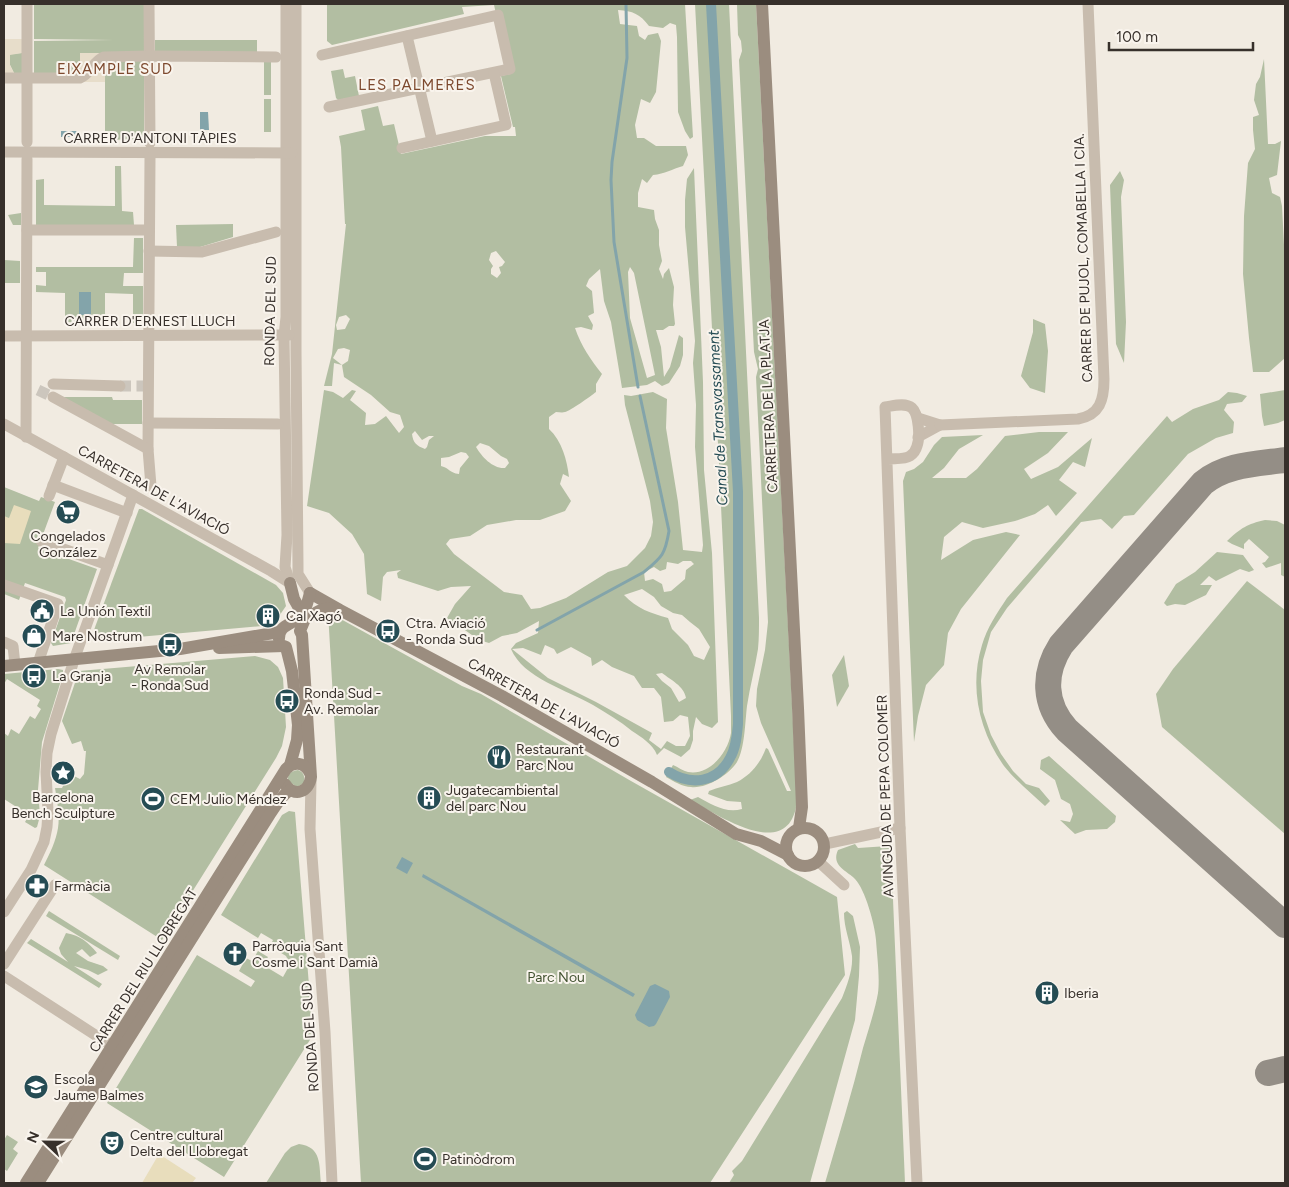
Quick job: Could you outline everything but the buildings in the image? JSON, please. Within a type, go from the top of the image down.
[{"type":"street","points":[[27,4],[27,142]]},
{"type":"street","points":[[149,4],[150,143]]},
{"type":"street","name":"RONDA DEL SUD","points":[[286,4],[296,335],[298,574],[310,593],[296,626],[278,639],[285,647],[292,671],[298,725],[297,740],[287,769]]},
{"type":"street","name":"RONDA DEL SUD","points":[[296,4],[284,336],[288,535],[285,567],[294,599],[311,777],[310,830],[325,1032],[332,1183]]},
{"type":"street","name":"CARRETERA DE LA PLATJA","points":[[762,4],[802,807],[796,830]]},
{"type":"street","name":"CARRER DE PUJOL, COMABELLA I CIA.","points":[[885,406],[909,406],[918,415],[918,418],[940,425],[1078,419],[1096,412],[1104,391],[1104,379],[1088,4]]},
{"type":"street","points":[[322,55],[498,15],[510,69],[329,107]]},
{"type":"street","points":[[408,36],[432,141]]},
{"type":"street","points":[[4,78],[80,78],[89,73],[95,63],[104,57],[276,57]]},
{"type":"street","points":[[402,148],[506,125],[494,73]]},
{"type":"street","name":"CARRER D'ANTONI TÀPIES","points":[[4,152],[291,153]]},
{"type":"street","points":[[150,158],[149,335],[146,386],[151,486]]},
{"type":"street","points":[[26,437],[27,159]]},
{"type":"street","points":[[27,230],[149,230]]},
{"type":"street","points":[[149,251],[202,252],[276,232]]},
{"type":"street","name":"CARRER D'ERNEST LLUCH","points":[[4,336],[296,335]]},
{"type":"street","points":[[26,383],[38,387]]},
{"type":"street","points":[[53,384],[120,386]]},
{"type":"street","points":[[53,397],[148,449]]},
{"type":"street","name":"AVINGUDA DE PEPA COLOMER","points":[[885,406],[900,828],[917,1183]]},
{"type":"street","points":[[887,459],[906,458],[912,455],[918,446],[918,418]]},
{"type":"street","points":[[148,423],[278,424]]},
{"type":"street","name":"CARRETERA DE L'AVIACIÓ","points":[[4,424],[290,583]]},
{"type":"street","name":"CARRER DE PUJOL, COMABELLA I CIA.","points":[[918,437],[940,425]]},
{"type":"street","points":[[64,457],[51,490],[127,513]]},
{"type":"street","points":[[4,912],[31,870],[44,842],[48,826],[46,772],[51,734],[74,660],[133,495]]},
{"type":"street","points":[[41,541],[108,565]]},
{"type":"street","points":[[4,585],[58,604],[38,663]]},
{"type":"street","name":"CARRETERA DE L'AVIACIÓ","points":[[310,593],[502,696],[644,777],[736,834],[761,841],[788,855]]},
{"type":"street","points":[[180,649],[296,626],[319,611],[328,608],[340,610]]},
{"type":"street","points":[[4,642],[13,646],[9,666],[180,649],[296,647],[299,644],[296,626]]},
{"type":"street","points":[[296,764],[305,766],[311,777],[309,786],[302,791],[292,791],[287,788],[283,781],[287,769],[296,764]]},
{"type":"street","name":"CARRER DEL RIU LLOBREGAT","points":[[38,1183],[117,1048],[287,769]]},
{"type":"street","name":"RONDA DEL SUD","points":[[292,791],[302,801],[310,830]]},
{"type":"street","name":"CARRER DEL RIU LLOBREGAT","points":[[26,1183],[117,1048],[273,809],[285,794],[292,791]]},
{"type":"street","name":"CARRETERA DE LA PLATJA","points":[[802,807],[812,828]]},
{"type":"street","points":[[761,841],[776,838],[796,830],[806,827],[812,828],[818,832],[825,844],[823,856],[809,866],[801,866],[792,861],[788,855],[786,842],[789,836],[796,830]]},
{"type":"street","points":[[825,844],[900,828]]},
{"type":"street","points":[[818,861],[844,885]]},
{"type":"street","points":[[4,964],[55,885]]},
{"type":"street","points":[[4,976],[117,1048]]},
{"type":"green space","points":[[34,4],[144,4],[144,53],[81,53],[80,75],[34,75],[34,41],[113,40],[34,39]]},
{"type":"green space","points":[[327,4],[685,4],[693,137],[690,139],[678,112],[676,25],[670,23],[663,28],[649,26],[636,14],[618,10],[620,24],[637,26],[639,36],[645,40],[648,35],[658,33],[661,41],[656,92],[650,103],[641,99],[635,125],[637,138],[644,138],[656,146],[686,146],[688,155],[683,166],[665,173],[653,175],[647,183],[642,179],[638,193],[638,207],[654,210],[659,230],[662,261],[659,269],[663,279],[664,274],[669,268],[674,287],[675,324],[663,330],[656,330],[661,347],[664,377],[670,367],[679,335],[683,338],[683,355],[680,366],[669,383],[662,386],[655,381],[647,385],[622,388],[611,322],[604,301],[600,269],[589,279],[586,286],[592,291],[594,313],[588,316],[593,325],[592,330],[581,327],[575,328],[580,341],[602,374],[596,384],[596,392],[568,411],[556,412],[549,417],[549,429],[561,445],[569,477],[563,474],[560,484],[571,501],[565,511],[540,520],[516,520],[487,525],[470,536],[450,539],[446,544],[454,554],[504,592],[522,595],[531,609],[540,608],[566,598],[608,572],[627,566],[645,548],[651,536],[653,522],[650,501],[624,395],[631,396],[653,392],[667,399],[666,428],[678,502],[683,550],[702,552],[695,447],[696,405],[693,363],[695,341],[685,227],[687,179],[694,168],[703,382],[704,470],[712,553],[718,722],[712,728],[702,724],[696,717],[690,749],[681,757],[664,748],[657,755],[653,747],[618,720],[593,705],[535,676],[525,668],[511,649],[516,643],[538,633],[539,621],[517,633],[502,636],[489,643],[479,640],[462,628],[453,627],[447,618],[455,604],[471,586],[451,587],[438,591],[398,578],[397,573],[401,570],[387,572],[383,577],[381,601],[367,594],[364,554],[352,534],[329,513],[307,506],[324,390],[333,392],[343,398],[352,390],[356,391],[350,400],[366,413],[365,425],[375,424],[386,416],[399,433],[404,427],[400,415],[390,412],[371,395],[344,377],[342,365],[334,363],[332,386],[324,386],[332,354],[346,224],[339,136],[365,130],[361,110],[378,106],[383,126],[394,124],[401,154],[485,136],[516,136],[501,76],[510,74],[494,5],[462,7],[464,14],[332,45],[327,41]],"holes":[[[496,251],[505,262],[499,267],[501,273],[497,278],[491,274],[493,266],[489,260],[491,253]],[[630,267],[634,273],[655,375],[647,378],[630,318],[628,272]],[[346,315],[350,319],[345,329],[337,330],[336,325],[339,317]],[[338,349],[350,350],[348,361],[342,365],[333,358]],[[415,431],[422,440],[429,436],[434,436],[429,440],[425,449],[413,440],[412,434]],[[480,443],[489,446],[507,459],[509,463],[505,468],[496,467],[481,455],[476,447]],[[461,452],[466,453],[469,457],[460,468],[459,474],[453,473],[441,466],[441,458]],[[683,561],[691,561],[694,564],[686,570],[685,579],[671,591],[664,592],[662,584],[653,579],[645,581],[644,572],[654,567],[660,571],[666,569],[667,562],[678,564]],[[642,589],[654,597],[661,606],[673,613],[682,615],[699,629],[710,647],[704,660],[694,656],[688,645],[672,629],[668,618],[644,610],[624,595]],[[545,645],[554,649],[557,654],[571,647],[591,658],[592,666],[602,660],[612,667],[634,676],[642,688],[654,688],[661,697],[664,722],[673,721],[680,715],[688,717],[690,736],[685,746],[676,746],[667,741],[661,749],[649,740],[652,733],[548,678],[512,649],[523,648],[541,655]],[[662,673],[677,684],[683,690],[686,698],[679,702],[671,688],[662,681],[656,674]]]},
{"type":"green space","points":[[695,4],[729,4],[759,637],[740,756],[729,772],[717,780],[703,786],[691,787],[678,784],[666,777],[673,765],[686,771],[696,772],[704,770],[722,755],[731,733]]},
{"type":"green space","points":[[737,4],[756,4],[797,801],[792,820],[782,830],[768,833],[735,824],[690,800],[698,797],[724,809],[742,809],[741,802],[727,801],[708,794],[709,791],[737,782],[747,776],[758,763],[766,748],[787,791],[791,791],[761,723],[756,706],[768,622],[756,377],[758,369],[754,352],[739,60],[742,51],[738,35]]},
{"type":"green space","points":[[155,40],[257,40],[257,52],[155,52]]},
{"type":"green space","points":[[22,53],[22,75],[15,75],[10,65],[10,54]]},
{"type":"green space","points":[[1264,59],[1268,144],[1275,144],[1281,141],[1277,175],[1269,178],[1272,193],[1280,197],[1282,206],[1285,264],[1285,358],[1269,372],[1253,372],[1243,274],[1244,216],[1248,163],[1255,149],[1253,117],[1259,115],[1254,100],[1256,84],[1260,77]]},
{"type":"green space","points":[[105,61],[144,61],[144,139],[105,140]]},
{"type":"green space","points":[[264,61],[271,61],[271,95],[264,95]]},
{"type":"green space","points":[[343,69],[345,78],[355,76],[359,96],[338,100],[331,71]]},
{"type":"green space","points":[[264,99],[271,99],[271,132],[264,132]]},
{"type":"green space","points":[[115,166],[121,166],[122,211],[133,212],[134,225],[36,225],[36,180],[44,179],[44,205],[115,206]]},
{"type":"green space","points":[[1120,171],[1124,180],[1121,197],[1126,322],[1124,363],[1116,344],[1110,185]]},
{"type":"green space","points":[[21,213],[21,225],[13,225],[8,215]]},
{"type":"green space","points":[[233,224],[233,237],[200,247],[177,247],[176,225]]},
{"type":"green space","points":[[134,238],[143,238],[143,273],[124,273],[123,286],[143,286],[143,323],[133,323],[133,294],[105,293],[105,323],[65,322],[65,293],[36,292],[36,285],[46,286],[46,272],[36,272],[36,267],[133,267]]},
{"type":"green space","points":[[4,260],[20,261],[20,283],[4,283]]},
{"type":"green space","points":[[1033,319],[1045,324],[1048,351],[1045,393],[1030,388],[1021,376],[1033,332]]},
{"type":"green space","points":[[1285,390],[1285,420],[1264,426],[1260,394]]},
{"type":"green space","points":[[1228,392],[1247,396],[1242,402],[1227,404],[1224,410],[1234,422],[1233,433],[1216,438],[1188,454],[1134,515],[1124,516],[1112,529],[1101,519],[1081,522],[1007,608],[991,632],[983,660],[981,681],[983,712],[991,735],[1001,754],[1013,771],[1026,784],[1039,788],[1050,801],[1045,806],[1018,782],[1004,766],[988,738],[979,708],[976,677],[982,645],[987,633],[1007,598],[1167,416],[1172,422],[1193,409],[1219,400]]},
{"type":"green space","points":[[63,397],[112,397],[113,400],[142,400],[142,424],[108,424]]},
{"type":"green space","points":[[1039,432],[1068,432],[1048,453],[1024,469],[1031,479],[1058,467],[1092,438],[1085,467],[1073,462],[1059,480],[1077,493],[1056,516],[1048,505],[1035,514],[1015,521],[983,528],[962,522],[944,537],[941,560],[973,540],[1006,532],[1020,535],[961,609],[948,633],[944,665],[926,685],[914,742],[903,481],[906,472],[923,462],[934,445],[942,437],[983,435],[959,449],[944,468],[932,478],[966,478],[977,469],[1005,436]]},
{"type":"green space","points":[[4,487],[39,501],[41,497],[55,502],[38,548],[97,569],[71,643],[53,646],[51,643],[66,600],[65,597],[25,583],[19,600],[4,594]]},
{"type":"green space","points":[[139,509],[276,585],[283,593],[286,606],[273,625],[93,641],[91,638]]},
{"type":"green space","points":[[1265,520],[1277,521],[1285,525],[1285,577],[1281,575],[1281,563],[1266,568],[1262,563],[1269,557],[1249,539],[1244,544],[1244,549],[1227,541],[1244,527]]},
{"type":"green space","points":[[1217,552],[1243,555],[1254,570],[1249,572],[1240,569],[1216,581],[1209,576],[1200,585],[1212,585],[1206,595],[1185,605],[1175,604],[1167,606],[1164,603],[1176,584],[1195,572]]},
{"type":"green space","points":[[1247,581],[1285,610],[1285,834],[1162,727],[1156,694],[1173,669]]},
{"type":"green space","name":"Parc Nou","points":[[328,612],[462,686],[481,694],[837,897],[845,975],[710,1183],[361,1183]]},
{"type":"green space","points":[[844,655],[849,686],[837,707],[832,675]]},
{"type":"green space","name":"CEM Julio Méndez","points":[[255,656],[270,660],[278,667],[283,678],[286,727],[282,746],[162,940],[44,865],[51,851],[59,823],[55,788],[62,788],[66,780],[70,784],[74,776],[80,779],[84,774],[86,751],[84,751],[81,741],[72,744],[62,721],[79,671]]},
{"type":"green space","points":[[63,670],[63,674],[42,742],[38,790],[40,816],[35,828],[25,822],[29,815],[4,799],[4,733],[8,736],[11,729],[19,734],[30,716],[35,719],[41,709],[37,706],[40,700],[7,679],[4,684],[4,674]]},
{"type":"green space","points":[[1049,756],[1116,816],[1115,822],[1107,829],[1086,830],[1075,834],[1060,820],[1070,822],[1073,814],[1070,804],[1061,799],[1055,780],[1040,769],[1041,760]]},
{"type":"green space","points":[[298,770],[303,773],[304,783],[297,787],[288,781],[288,776],[293,771]]},
{"type":"green space","points":[[289,811],[295,812],[313,1035],[224,1177],[107,1103],[197,955],[251,987],[255,981],[239,971],[246,958],[252,961],[258,951],[268,957],[263,965],[283,977],[288,968],[283,965],[287,958],[270,946],[273,940],[261,933],[258,938],[221,915],[282,815]]},
{"type":"green space","points":[[855,844],[858,848],[888,846],[891,852],[905,1183],[825,1183],[850,1099],[879,987],[875,933],[869,908],[859,884],[840,867],[836,860],[838,850]]},
{"type":"green space","points":[[49,911],[120,956],[118,960],[46,916]]},
{"type":"green space","points":[[847,911],[853,916],[860,947],[855,1020],[810,1183],[729,1183],[734,1175],[732,1171],[742,1161],[842,998],[852,967],[851,950],[844,919],[844,913]]},
{"type":"green space","points":[[66,933],[84,940],[97,953],[90,957],[82,949],[76,953],[108,970],[98,975],[74,966],[102,984],[99,988],[27,943],[31,939],[68,962],[61,954],[59,948]]},
{"type":"green space","points":[[7,1135],[18,1142],[13,1149],[18,1153],[7,1171],[4,1169],[4,1140]]},
{"type":"green space","points":[[299,1144],[312,1149],[316,1153],[321,1183],[266,1183],[285,1153],[291,1147]]},
{"type":"sand","points":[[14,505],[31,511],[20,544],[4,543],[4,516],[9,518]]},
{"type":"sand","points":[[159,1154],[196,1178],[192,1183],[142,1183]]},
{"type":"shaded area","points":[[4,39],[22,39],[22,53],[10,55],[10,65],[15,75],[4,82]]},
{"type":"shaded area","points":[[80,53],[105,53],[105,82],[80,82]]},
{"type":"water","points":[[200,112],[208,112],[209,130],[200,130]]},
{"type":"water","points":[[61,131],[78,131],[78,137],[61,137]]},
{"type":"water","points":[[79,292],[91,292],[91,315],[79,315]]},
{"type":"water","points":[[402,857],[413,863],[407,874],[396,868]]},
{"type":"water","points":[[423,874],[635,994],[633,997],[422,877]]},
{"type":"water","points":[[655,984],[669,991],[670,997],[656,1024],[649,1027],[637,1020],[635,1015],[650,986]]},
{"type":"waterway","points":[[626,4],[627,58],[611,180],[614,242],[638,387]]},
{"type":"waterway","name":"Canal de Transvassament","points":[[669,772],[686,779],[695,780],[703,780],[718,773],[732,754],[738,724],[738,492],[711,4]]},
{"type":"waterway","points":[[537,630],[644,572],[659,559],[664,551],[669,531],[640,396]]},
{"type":"taxiway","points":[[1285,460],[1232,468],[1203,483],[1061,645],[1051,666],[1048,688],[1053,710],[1067,730],[1285,925]]},
{"type":"taxiway","points":[[1268,1073],[1285,1069]]},
{"type":"tunnel","points":[[120,386],[143,386]]},
{"type":"tunnel","points":[[38,390],[53,397]]},
{"type":"place","name":"Congelados González","points":[[68,512]]},
{"type":"place","name":"La Unión Textil","points":[[42,611]]},
{"type":"place","name":"Cal Xagó","points":[[268,616]]},
{"type":"place","name":"Ctra. Aviació - Ronda Sud","points":[[388,631]]},
{"type":"place","name":"Mare Nostrum","points":[[34,636]]},
{"type":"place","name":"Av Remolar - Ronda Sud","points":[[170,645]]},
{"type":"place","name":"La Granja","points":[[34,676]]},
{"type":"place","name":"Ronda Sud - Av. Remolar","points":[[287,701]]},
{"type":"place","name":"Restaurant Parc Nou","points":[[499,757]]},
{"type":"place","name":"Barcelona Bench Sculpture","points":[[63,773]]},
{"type":"place","name":"Jugatecambiental del parc Nou","points":[[429,798]]},
{"type":"place","name":"CEM Julio Méndez","points":[[153,799]]},
{"type":"place","name":"Farmàcia","points":[[37,886]]},
{"type":"place","name":"Parròquia Sant Cosme i Sant Damià","points":[[235,954]]},
{"type":"place","name":"Iberia","points":[[1047,993]]},
{"type":"place","name":"Escola Jaume Balmes","points":[[36,1087]]},
{"type":"place","name":"Centre cultural Delta del Llobregat","points":[[112,1143]]},
{"type":"place","name":"Patinòdrom","points":[[425,1159]]},
{"type":"district","name":"EIXAMPLE SUD","points":[[115,69]]},
{"type":"district","name":"LES PALMERES","points":[[417,85]]}]
